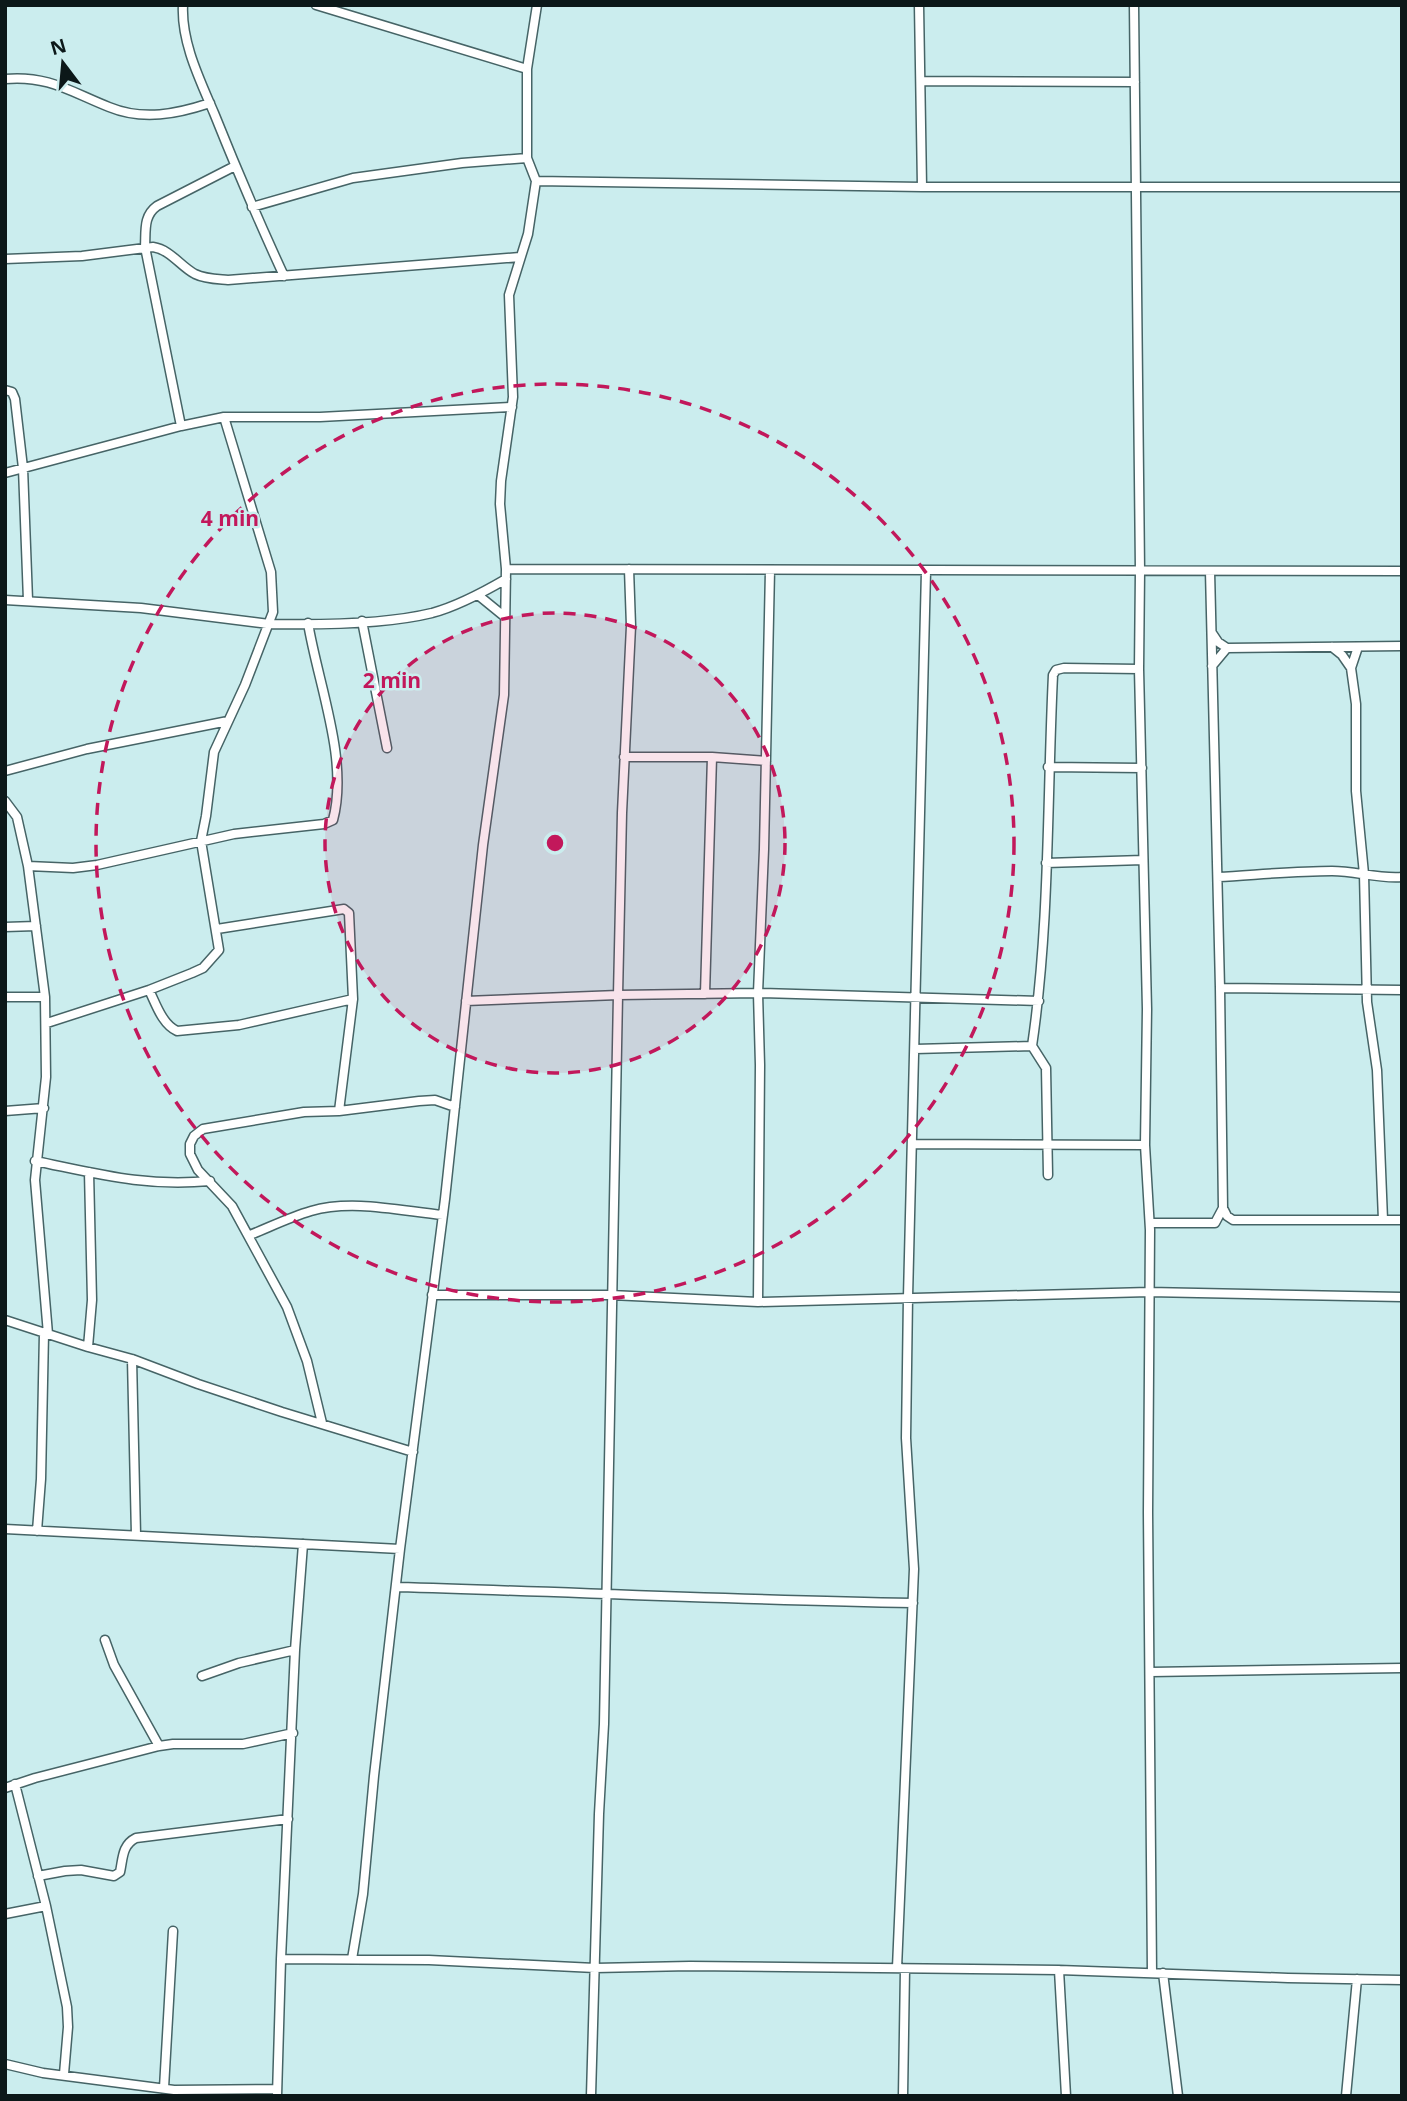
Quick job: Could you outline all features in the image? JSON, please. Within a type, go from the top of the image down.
[{"type":"street","points":[[183,5],[184,30],[210,103],[252,207],[285,276]]},
{"type":"street","points":[[316,5],[527,69]]},
{"type":"street","points":[[352,1959],[363,1894],[400,1549],[443,1215],[483,845],[503,695],[506,569],[500,504],[512,407],[509,295],[528,234],[536,181],[527,158],[527,69],[537,5]]},
{"type":"street","points":[[919,5],[922,187]]},
{"type":"street","points":[[1133,5],[1139,669],[1147,1009],[1145,1145],[1150,1223],[1148,1512],[1152,1973]]},
{"type":"street","points":[[5,79],[38,79],[65,86],[111,108],[148,115],[181,113],[210,103]]},
{"type":"street","points":[[921,82],[1135,82]]},
{"type":"street","points":[[252,207],[353,178],[462,163],[527,158]]},
{"type":"street","points":[[181,426],[145,247],[146,219],[149,212],[235,166]]},
{"type":"street","points":[[536,181],[1136,189],[1402,187]]},
{"type":"street","points":[[5,259],[82,256],[145,247],[162,248],[195,274],[228,280],[520,257]]},
{"type":"street","points":[[5,390],[12,392],[15,399],[23,468],[28,600]]},
{"type":"street","points":[[5,473],[224,417],[320,416],[512,407]]},
{"type":"street","points":[[47,1023],[149,990],[203,968],[219,950],[201,841],[214,752],[273,612],[271,572],[224,417]]},
{"type":"street","points":[[506,569],[1402,571]]},
{"type":"street","points":[[591,2096],[607,1593],[618,995],[624,757],[631,626],[629,569]]},
{"type":"street","points":[[758,1302],[758,993],[770,570]]},
{"type":"street","points":[[903,2096],[901,1969],[914,1569],[906,1437],[908,1297],[926,571]]},
{"type":"street","points":[[1210,571],[1223,1208],[1227,1216],[1234,1220],[1402,1220]]},
{"type":"street","points":[[5,600],[152,609],[269,624],[362,621],[433,612],[478,595],[506,579]]},
{"type":"street","points":[[478,595],[505,617]]},
{"type":"street","points":[[362,621],[387,748]]},
{"type":"street","points":[[28,866],[73,868],[97,865],[234,834],[324,824],[333,820],[338,762],[308,623]]},
{"type":"street","points":[[1211,632],[1218,642],[1227,648],[1402,646]]},
{"type":"street","points":[[1332,647],[1352,668]]},
{"type":"street","points":[[1358,647],[1352,668],[1356,704],[1356,791],[1364,874],[1367,989],[1377,1070],[1383,1220]]},
{"type":"street","points":[[1212,666],[1227,648]]},
{"type":"street","points":[[1048,1175],[1046,1068],[1032,1046],[1039,1001],[1053,675],[1056,670],[1064,668],[1139,669]]},
{"type":"street","points":[[5,771],[87,749],[228,722]]},
{"type":"street","points":[[624,757],[712,757],[766,761]]},
{"type":"street","points":[[705,993],[712,757]]},
{"type":"street","points":[[1048,767],[1142,768]]},
{"type":"street","points":[[5,801],[17,817],[28,866],[47,1023],[44,1108],[35,1161],[35,1201],[46,1334],[37,1531]]},
{"type":"street","points":[[1046,863],[1143,860]]},
{"type":"street","points":[[1218,877],[1331,871],[1402,877]]},
{"type":"street","points":[[217,929],[347,910],[350,919],[353,999],[339,1111]]},
{"type":"street","points":[[5,927],[36,926]]},
{"type":"street","points":[[1220,988],[1402,990]]},
{"type":"street","points":[[149,990],[163,1019],[170,1028],[177,1031],[239,1025],[353,999]]},
{"type":"street","points":[[467,1001],[758,993],[1039,1001]]},
{"type":"street","points":[[5,997],[45,997]]},
{"type":"street","points":[[915,1049],[1032,1046]]},
{"type":"street","points":[[322,1423],[297,1333],[250,1235],[232,1206],[198,1170],[190,1154],[190,1144],[194,1136],[203,1129],[304,1112],[339,1111],[435,1100],[455,1107]]},
{"type":"street","points":[[5,1111],[44,1108]]},
{"type":"street","points":[[912,1144],[1145,1145]]},
{"type":"street","points":[[35,1161],[156,1184],[210,1181]]},
{"type":"street","points":[[88,1347],[92,1300],[89,1172]]},
{"type":"street","points":[[250,1235],[312,1210],[331,1208],[355,1207],[443,1215]]},
{"type":"street","points":[[1150,1223],[1215,1223],[1223,1208]]},
{"type":"street","points":[[432,1295],[611,1294],[758,1302],[1149,1292],[1402,1297]]},
{"type":"street","points":[[5,1320],[413,1452]]},
{"type":"street","points":[[132,1359],[136,1535]]},
{"type":"street","points":[[5,1529],[400,1549]]},
{"type":"street","points":[[5,2064],[26,2070],[164,2088],[174,2093],[277,2093],[295,1650],[303,1544]]},
{"type":"street","points":[[397,1587],[778,1601],[913,1603]]},
{"type":"street","points":[[104,1640],[114,1665],[159,1746]]},
{"type":"street","points":[[202,1676],[240,1663],[295,1650]]},
{"type":"street","points":[[1151,1672],[1402,1668]]},
{"type":"street","points":[[5,1788],[159,1746],[243,1744],[293,1733]]},
{"type":"street","points":[[15,1784],[46,1906],[67,2007],[64,2074]]},
{"type":"street","points":[[38,1876],[81,1870],[114,1876],[121,1872],[124,1849],[128,1842],[136,1839],[288,1819]]},
{"type":"street","points":[[5,1914],[46,1906]]},
{"type":"street","points":[[164,2088],[173,1931]]},
{"type":"street","points":[[281,1959],[513,1963],[595,1968],[690,1966],[1059,1970],[1402,1980]]},
{"type":"street","points":[[1059,1970],[1066,2096]]},
{"type":"street","points":[[1163,1973],[1178,2096]]},
{"type":"street","points":[[1346,2096],[1357,1979]]}]
